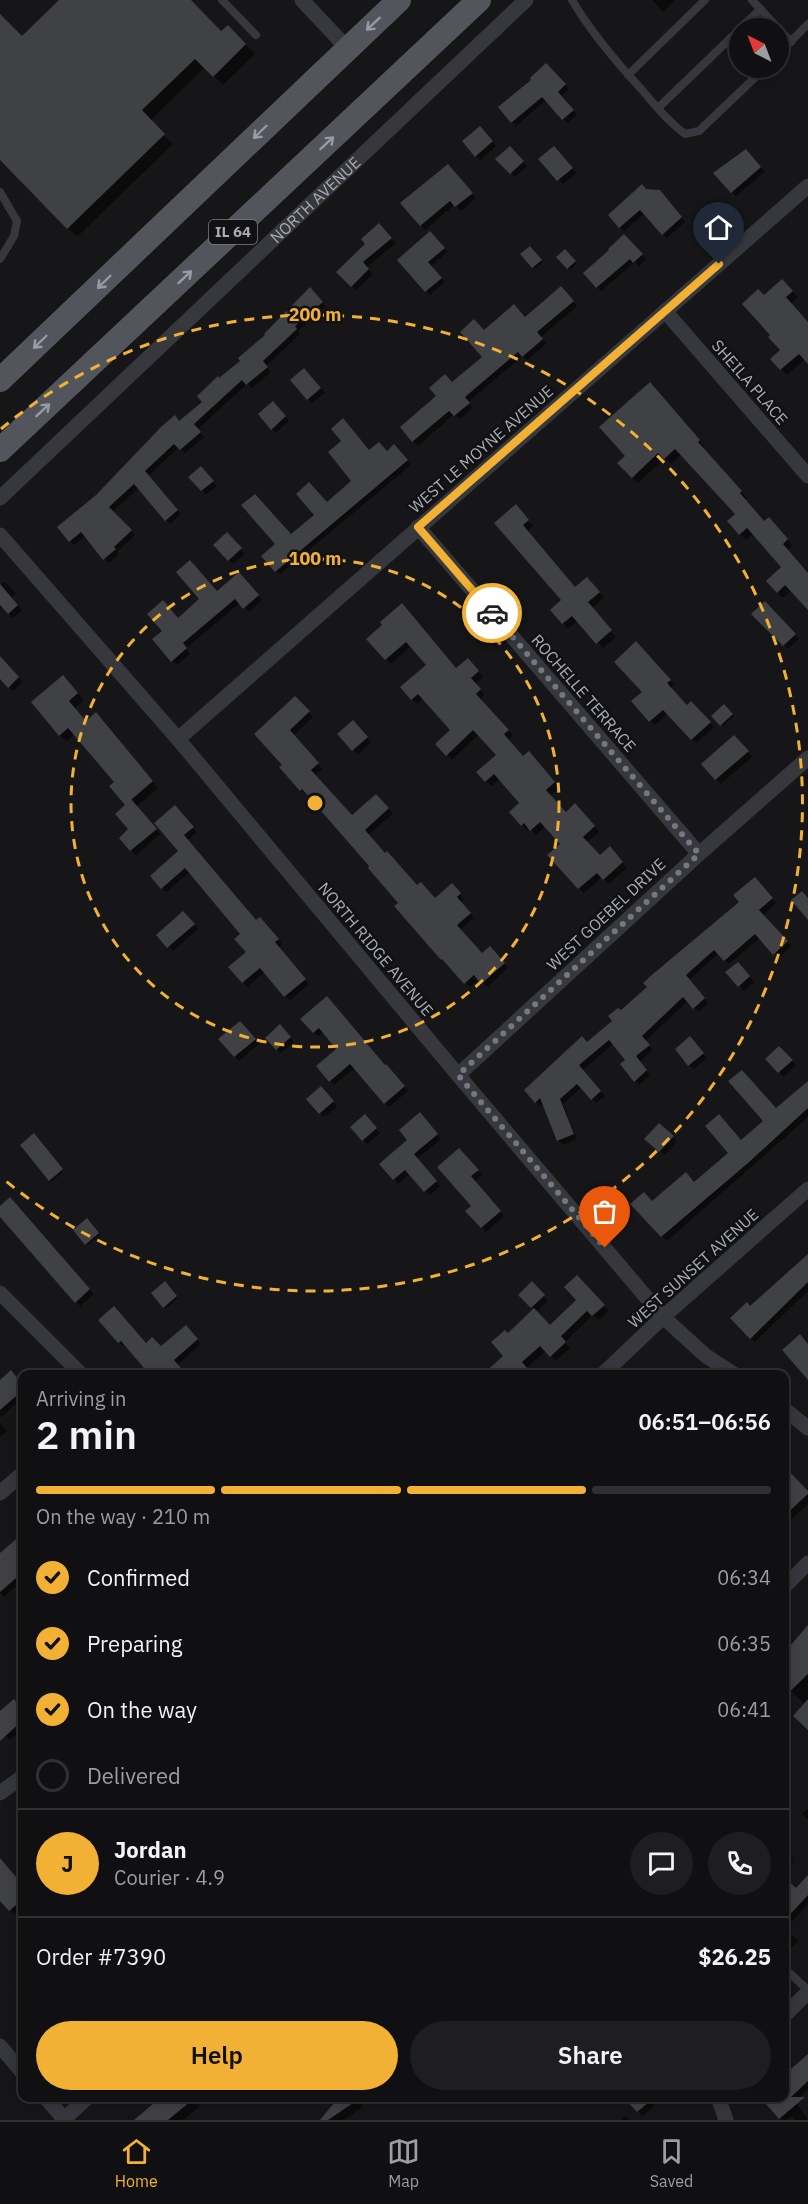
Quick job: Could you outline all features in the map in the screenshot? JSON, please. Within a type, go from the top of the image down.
[{"type":"main road","points":[[1,377],[399,0]]},
{"type":"main road","name":"NORTH AVENUE","points":[[0,450],[479,0]]},
{"type":"street","points":[[302,0],[347,48]]},
{"type":"street","name":"NORTH AVENUE","points":[[0,498],[526,0]]},
{"type":"street","name":"WEST LE MOYNE AVENUE","points":[[178,739],[808,186]]},
{"type":"street","name":"SHEILA PLACE","points":[[666,311],[808,476]]},
{"type":"street","name":"ROCHELLE TERRACE","points":[[418,527],[699,854]]},
{"type":"street","name":"NORTH RIDGE AVENUE","points":[[0,535],[178,739],[663,1317],[706,1356],[728,1370]]},
{"type":"street","name":"WEST GOEBEL DRIVE","points":[[458,1075],[699,854],[808,758]]},
{"type":"street","name":"WEST SUNSET AVENUE","points":[[607,1370],[663,1317],[808,1189]]},
{"type":"street","points":[[0,1293],[77,1370]]},
{"type":"street","points":[[789,1413],[808,1428]]},
{"type":"street","points":[[0,1494],[18,1478]]},
{"type":"street","points":[[789,1582],[808,1563]]},
{"type":"street","points":[[0,1793],[18,1780]]},
{"type":"street","points":[[789,2011],[808,1991]]},
{"type":"street","points":[[0,2046],[18,2067]]},
{"type":"street","points":[[49,2102],[64,2119],[83,2102]]},
{"type":"street","points":[[719,2102],[726,2120]]},
{"type":"lane","points":[[222,0],[255,35]]},
{"type":"lane","points":[[572,0],[587,25],[628,75],[672,124],[685,134],[699,131],[755,78]]},
{"type":"lane","points":[[628,75],[705,0]]},
{"type":"lane","points":[[752,0],[791,42],[808,24]]},
{"type":"lane","points":[[751,18],[760,9]]},
{"type":"lane","points":[[658,108],[729,40]]},
{"type":"lane","points":[[0,192],[17,221],[14,236],[0,259]]},
{"type":"lane","points":[[789,1973],[808,1991]]},
{"type":"building","points":[[59,0],[191,0],[221,31],[228,25],[246,44],[213,77],[195,59],[142,110],[165,134],[67,229],[0,160],[0,14],[22,36]]},
{"type":"building","points":[[546,63],[566,84],[558,92],[574,110],[562,120],[542,97],[511,123],[498,107],[531,80],[530,78]]},
{"type":"building","points":[[480,126],[493,141],[475,157],[462,141]]},
{"type":"building","points":[[510,146],[524,161],[510,174],[495,159]]},
{"type":"building","points":[[554,146],[573,168],[557,181],[538,159]]},
{"type":"building","points":[[746,149],[761,167],[731,193],[713,173]]},
{"type":"building","points":[[448,164],[473,193],[455,207],[450,201],[420,226],[400,203]]},
{"type":"building","points":[[642,184],[646,189],[660,190],[682,217],[662,235],[640,210],[619,228],[608,215]]},
{"type":"building","points":[[379,223],[392,238],[363,262],[369,269],[351,287],[336,272],[365,244],[361,239]]},
{"type":"building","points":[[430,231],[445,248],[428,262],[442,278],[425,292],[397,260]]},
{"type":"building","points":[[624,234],[643,254],[633,263],[630,259],[596,288],[583,273]]},
{"type":"building","points":[[530,246],[542,260],[532,268],[520,254]]},
{"type":"building","points":[[565,249],[576,261],[567,269],[556,257]]},
{"type":"building","points":[[782,279],[793,291],[786,297],[808,322],[808,364],[799,354],[780,370],[770,359],[780,350],[768,337],[770,335],[742,304],[758,289],[764,295]]},
{"type":"building","points":[[561,286],[574,301],[537,332],[543,339],[522,357],[518,352],[465,397],[470,403],[454,416],[449,411],[412,442],[400,427],[436,396],[429,388],[445,374],[452,382],[482,357],[460,332],[474,319],[484,330],[514,304],[525,317]]},
{"type":"building","points":[[310,287],[323,302],[295,326],[297,329],[263,361],[268,367],[246,385],[242,380],[194,424],[201,432],[180,450],[174,444],[145,471],[178,510],[165,521],[134,484],[109,507],[132,530],[114,547],[116,549],[103,560],[81,532],[69,542],[57,527],[96,495],[162,426],[175,415],[179,421],[202,402],[197,396],[218,376],[219,378],[240,361],[238,358],[265,335]]},
{"type":"building","points":[[304,368],[321,388],[307,400],[290,380]]},
{"type":"building","points":[[650,382],[700,440],[698,442],[742,491],[740,493],[764,521],[769,517],[788,539],[783,544],[808,573],[808,610],[785,585],[777,593],[766,581],[781,567],[747,528],[739,535],[727,521],[735,514],[675,449],[664,459],[658,453],[632,478],[617,463],[625,456],[599,427]]},
{"type":"building","points":[[273,401],[286,416],[271,430],[258,414]]},
{"type":"building","points":[[343,418],[369,450],[379,442],[387,451],[394,444],[408,460],[275,572],[261,556],[275,544],[241,505],[255,494],[291,534],[314,515],[296,494],[309,482],[327,502],[351,481],[328,452],[341,441],[331,429]]},
{"type":"building","points":[[201,466],[214,481],[201,491],[188,477]]},
{"type":"building","points":[[516,504],[529,520],[523,525],[575,587],[587,577],[600,592],[588,602],[612,630],[596,644],[572,616],[562,624],[550,610],[561,600],[494,523]]},
{"type":"building","points":[[227,532],[242,548],[228,561],[213,545]]},
{"type":"building","points":[[190,560],[217,591],[239,572],[259,595],[243,609],[235,599],[183,643],[187,648],[171,662],[152,639],[162,631],[147,614],[163,600],[178,618],[199,599],[176,572]]},
{"type":"building","points":[[0,584],[18,605],[8,614],[0,605]]},
{"type":"building","points":[[765,601],[796,634],[783,646],[751,614]]},
{"type":"building","points":[[402,603],[456,668],[468,658],[479,671],[471,678],[481,689],[476,694],[509,730],[504,734],[523,756],[529,751],[555,782],[546,790],[566,812],[575,803],[595,826],[583,837],[600,855],[610,846],[623,862],[603,880],[597,873],[578,889],[547,855],[560,844],[540,822],[530,831],[524,823],[521,826],[509,812],[519,803],[494,774],[485,782],[476,772],[496,755],[473,730],[446,756],[435,744],[450,730],[418,694],[411,700],[400,687],[426,665],[406,642],[385,660],[366,639],[382,625],[380,622]]},
{"type":"building","points":[[636,641],[671,680],[667,683],[687,705],[691,701],[711,722],[691,740],[663,710],[649,722],[631,701],[642,692],[614,662]]},
{"type":"building","points":[[0,656],[19,677],[8,688],[0,679]]},
{"type":"building","points":[[63,675],[78,693],[69,701],[86,721],[96,712],[153,781],[125,805],[109,786],[114,782],[68,728],[59,736],[31,702]]},
{"type":"building","points":[[295,696],[310,711],[290,730],[319,763],[311,770],[352,815],[376,794],[389,808],[365,830],[417,885],[421,882],[435,898],[452,883],[461,893],[457,897],[471,913],[457,925],[482,953],[490,946],[505,963],[481,984],[474,975],[464,984],[441,960],[394,906],[398,903],[368,868],[369,866],[302,789],[300,791],[279,767],[282,765],[254,734]]},
{"type":"building","points":[[724,704],[733,714],[720,726],[711,716]]},
{"type":"building","points":[[353,720],[368,737],[352,751],[337,734]]},
{"type":"building","points":[[734,735],[749,751],[715,780],[701,764]]},
{"type":"building","points":[[131,799],[157,829],[130,851],[119,838],[128,829],[115,814]]},
{"type":"building","points":[[175,805],[194,827],[184,835],[256,920],[260,917],[279,939],[275,942],[306,979],[284,997],[260,968],[242,983],[228,967],[246,952],[234,939],[240,934],[185,868],[161,889],[150,876],[178,851],[154,823]]},
{"type":"building","points":[[755,877],[773,898],[759,910],[788,941],[773,955],[755,934],[724,961],[714,950],[686,975],[705,998],[693,1009],[683,997],[642,1036],[650,1045],[636,1056],[647,1070],[634,1082],[620,1064],[625,1060],[609,1040],[579,1065],[601,1091],[591,1100],[577,1084],[560,1099],[574,1134],[557,1141],[540,1098],[535,1103],[524,1090],[582,1036],[587,1042],[612,1021],[608,1016],[618,1008],[621,1010],[647,987],[643,983],[739,902],[733,895]]},
{"type":"building","points":[[802,891],[808,898],[808,920],[791,900]]},
{"type":"building","points":[[183,911],[195,924],[167,948],[156,935]]},
{"type":"building","points":[[738,962],[750,976],[738,987],[725,972]]},
{"type":"building","points":[[327,996],[405,1086],[384,1104],[350,1064],[329,1082],[316,1066],[336,1049],[319,1028],[313,1033],[300,1019]]},
{"type":"building","points":[[240,1021],[256,1039],[234,1057],[218,1039]]},
{"type":"building","points":[[280,1024],[291,1037],[276,1050],[265,1038]]},
{"type":"building","points":[[690,1036],[704,1053],[688,1066],[675,1049]]},
{"type":"building","points":[[779,1046],[793,1060],[778,1073],[765,1059]]},
{"type":"building","points":[[742,1070],[776,1108],[808,1081],[808,1108],[661,1237],[630,1204],[644,1192],[652,1201],[686,1172],[694,1182],[728,1153],[705,1126],[719,1114],[741,1140],[763,1121],[728,1081]]},
{"type":"building","points":[[321,1086],[334,1101],[319,1114],[306,1099]]},
{"type":"building","points":[[420,1112],[438,1134],[414,1154],[437,1181],[424,1192],[405,1170],[393,1180],[379,1164],[407,1140],[399,1130]]},
{"type":"building","points":[[365,1114],[377,1128],[362,1141],[350,1127]]},
{"type":"building","points":[[659,1123],[674,1136],[659,1152],[644,1139]]},
{"type":"building","points":[[34,1133],[63,1169],[49,1181],[20,1145]]},
{"type":"building","points":[[459,1148],[479,1170],[471,1176],[501,1211],[481,1228],[465,1211],[471,1206],[437,1167]]},
{"type":"building","points":[[10,1197],[90,1289],[75,1303],[0,1217],[0,1206]]},
{"type":"building","points":[[87,1218],[99,1233],[85,1245],[73,1230]]},
{"type":"building","points":[[808,1254],[808,1282],[750,1339],[730,1318],[747,1302],[750,1306]]},
{"type":"building","points":[[577,1275],[605,1305],[592,1316],[587,1311],[561,1336],[566,1342],[550,1357],[540,1346],[522,1362],[529,1370],[487,1370],[503,1356],[491,1342],[505,1330],[508,1333],[534,1308],[550,1325],[576,1300],[564,1287]]},
{"type":"building","points":[[165,1281],[177,1296],[163,1308],[151,1293]]},
{"type":"building","points":[[532,1281],[545,1295],[531,1308],[518,1295]]},
{"type":"building","points":[[114,1306],[146,1343],[152,1337],[161,1346],[186,1325],[198,1339],[174,1360],[183,1370],[146,1370],[121,1341],[118,1343],[98,1320]]},
{"type":"building","points":[[800,1334],[808,1344],[808,1380],[782,1350]]},
{"type":"building","points":[[11,1370],[18,1379],[18,1394],[0,1410],[0,1380]]},
{"type":"building","points":[[789,1471],[808,1491],[808,1494],[789,1511]]},
{"type":"building","points":[[18,1537],[18,1576],[0,1592],[0,1553]]},
{"type":"building","points":[[808,1625],[808,1674],[789,1692],[789,1647]]},
{"type":"building","points":[[14,1699],[18,1704],[18,1725],[0,1741],[0,1711]]},
{"type":"building","points":[[808,1699],[808,1730],[793,1716]]},
{"type":"building","points":[[0,1858],[18,1879],[18,1903],[9,1911],[0,1901]]},
{"type":"building","points":[[808,1875],[808,1895],[789,1916],[789,1882],[796,1888]]},
{"type":"building","points":[[808,2054],[808,2081],[791,2097],[805,2097],[779,2119],[764,2102],[789,2102],[789,2071]]},
{"type":"building","points":[[155,2102],[190,2102],[168,2120],[134,2120]]},
{"type":"building","points":[[335,2102],[355,2102],[328,2120],[320,2120]]},
{"type":"building","points":[[628,2102],[649,2102],[637,2112]]},
{"type":"way so far","points":[[492,613],[699,854],[458,1075],[605,1248]]},
{"type":"route","points":[[492,613],[418,527],[719,264]]}]
